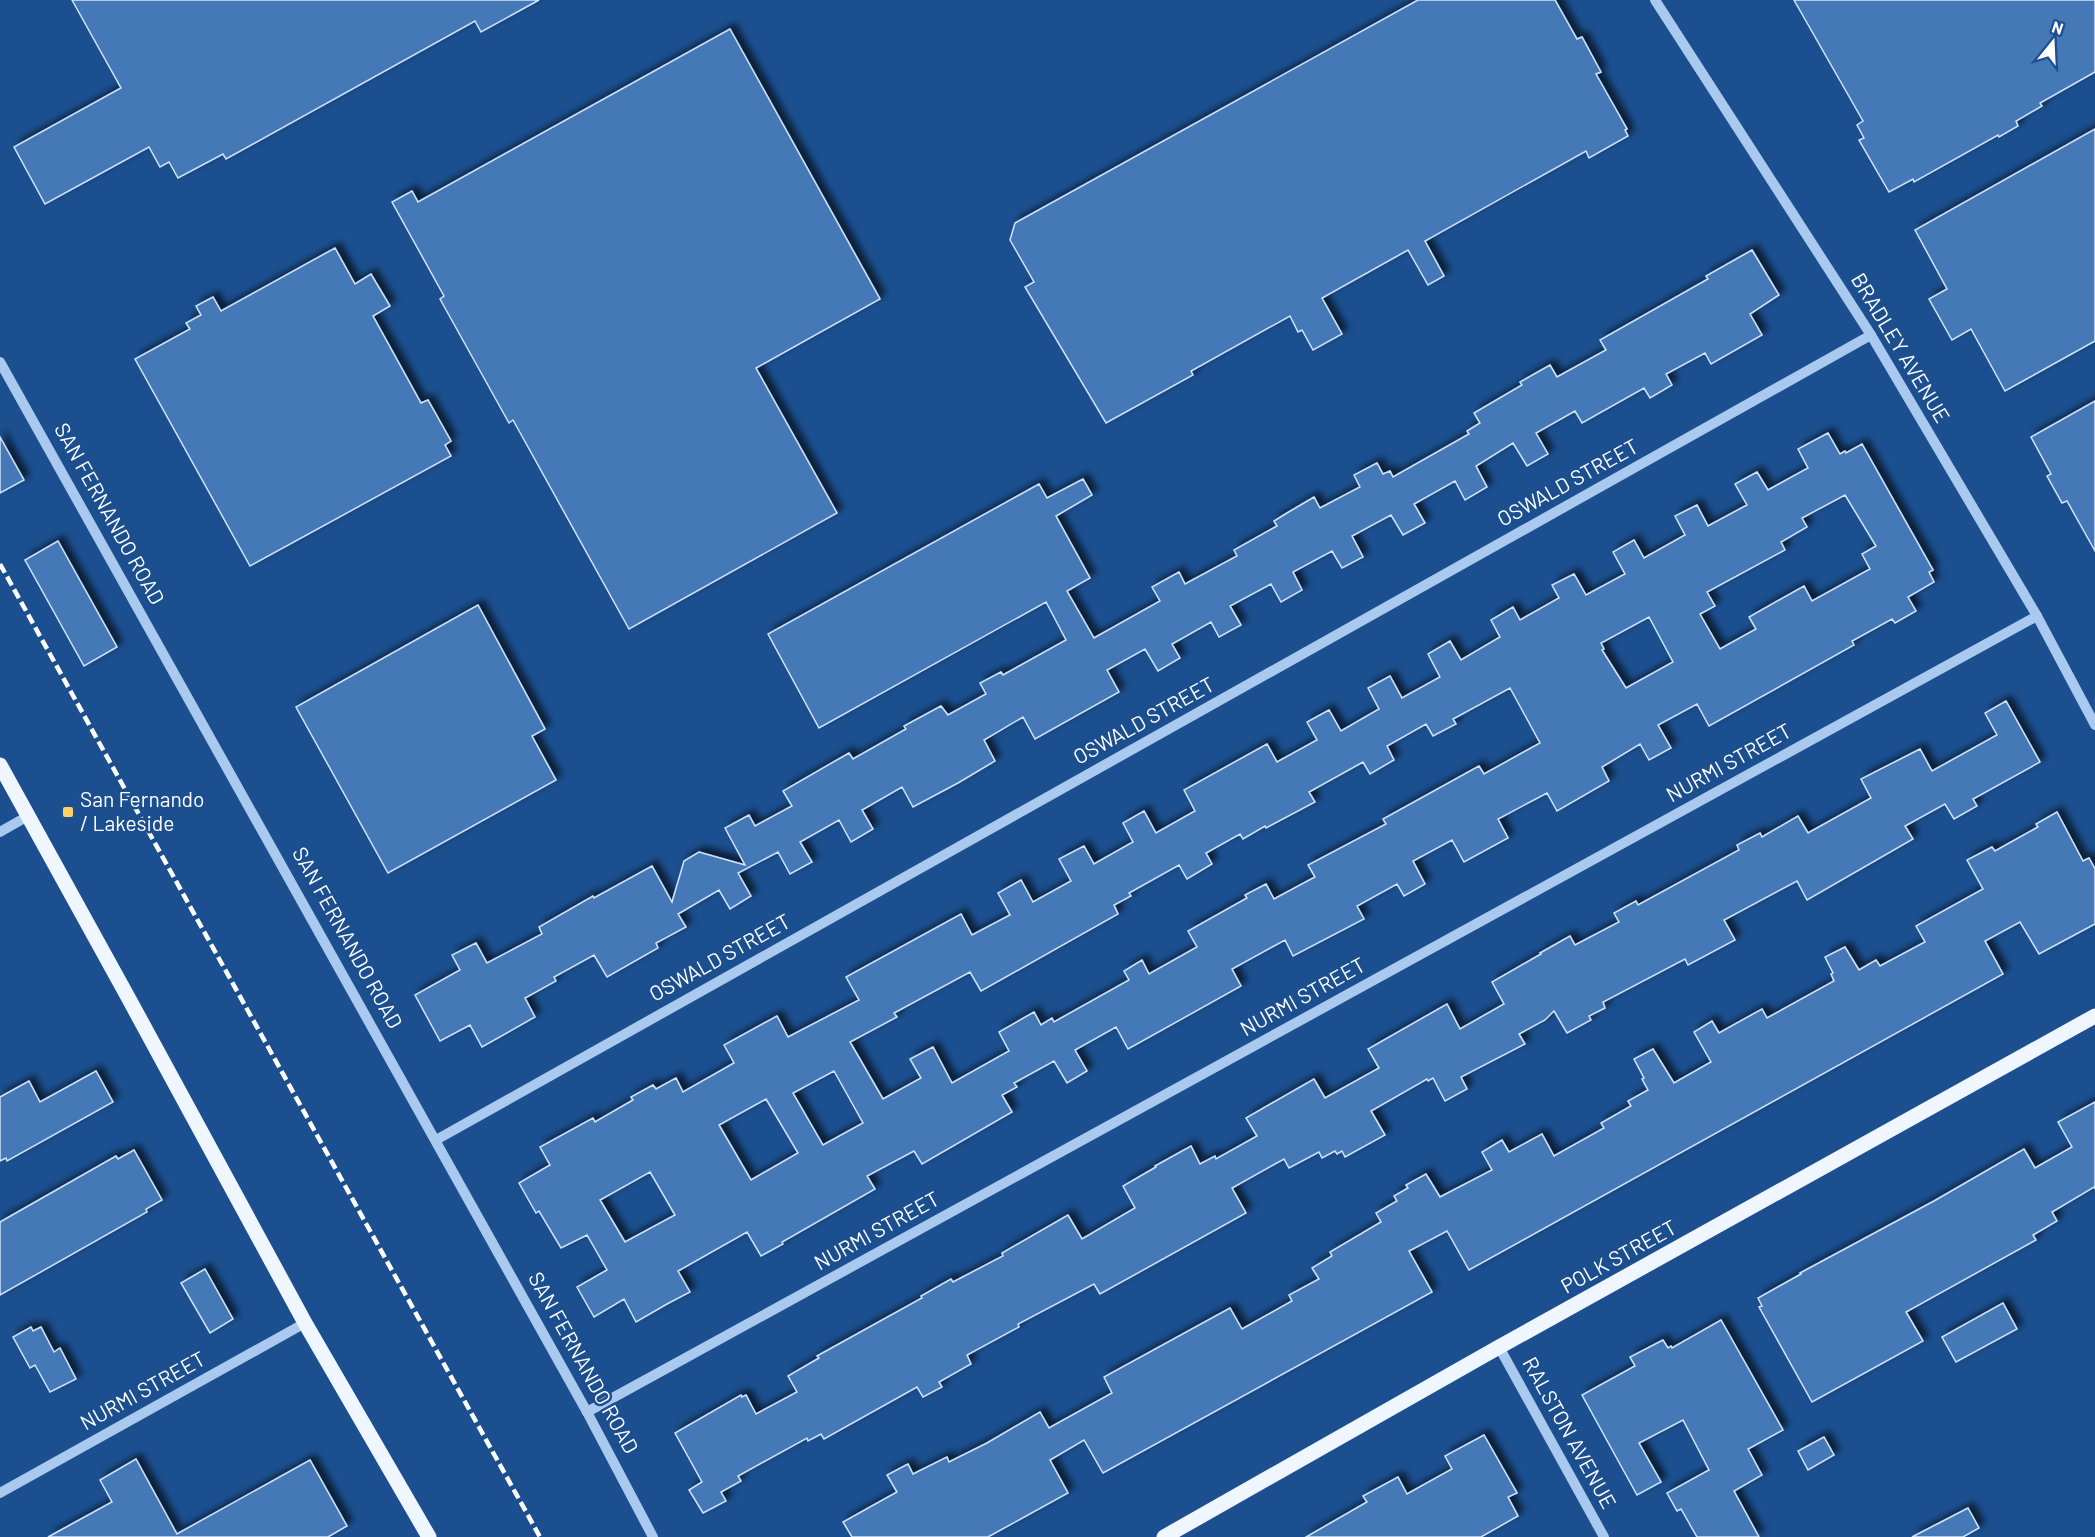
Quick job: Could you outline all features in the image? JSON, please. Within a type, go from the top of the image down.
[{"type":"main road","points":[[0,765],[305,1323],[429,1537]]},
{"type":"main road","name":"POLK STREET","points":[[1164,1537],[1499,1347],[2095,1016]]},
{"type":"street","name":"BRADLEY AVENUE","points":[[1655,0],[1871,335],[2037,616],[2095,725]]},
{"type":"street","name":"OSWALD STREET","points":[[436,1140],[1871,335]]},
{"type":"street","name":"SAN FERNANDO ROAD","points":[[0,362],[436,1140],[587,1412],[653,1537]]},
{"type":"street","name":"NURMI STREET","points":[[587,1412],[2037,616]]},
{"type":"street","points":[[0,832],[28,816]]},
{"type":"street","name":"NURMI STREET","points":[[0,1493],[305,1323]]},
{"type":"street","name":"RALSTON AVENUE","points":[[1499,1347],[1604,1537]]},
{"type":"building","points":[[72,0],[539,0],[481,32],[475,21],[226,159],[223,154],[178,178],[169,162],[160,167],[149,147],[45,204],[14,147],[121,88]]},
{"type":"building","points":[[1418,0],[1555,0],[1577,39],[1582,37],[1601,72],[1596,74],[1627,129],[1625,130],[1628,136],[1589,158],[1586,151],[1425,241],[1444,276],[1428,285],[1408,250],[1322,298],[1342,334],[1313,350],[1302,330],[1298,332],[1290,316],[1191,371],[1193,375],[1106,423],[1025,287],[1034,282],[1010,240],[1015,223]]},
{"type":"building","points":[[1794,0],[2095,0],[2095,72],[2040,103],[2042,106],[2016,121],[2018,126],[1914,182],[1913,179],[1889,192],[1859,140],[1864,138],[1857,125],[1863,121]]},
{"type":"building","points":[[730,29],[880,299],[756,368],[837,513],[629,629],[513,420],[509,423],[440,299],[444,296],[392,202],[412,191],[418,202]]},
{"type":"building","points":[[2095,129],[2095,341],[2005,391],[1971,329],[1952,340],[1929,299],[1947,289],[1915,230]]},
{"type":"building","points":[[335,248],[355,284],[371,274],[390,306],[373,316],[421,403],[428,400],[451,441],[445,445],[451,456],[250,566],[135,359],[190,329],[186,323],[201,315],[196,306],[213,297],[221,311]]},
{"type":"building","points":[[1752,250],[1779,295],[1750,314],[1762,335],[1711,364],[1705,353],[1666,374],[1672,385],[1650,398],[1644,388],[1582,423],[1575,411],[1536,433],[1548,454],[1527,466],[1513,443],[1476,466],[1487,487],[1465,500],[1455,481],[1414,504],[1425,523],[1403,535],[1391,515],[1352,536],[1363,557],[1342,568],[1332,551],[1293,572],[1302,590],[1281,602],[1271,584],[1230,606],[1241,625],[1219,637],[1211,622],[1172,644],[1180,658],[1158,671],[1145,649],[1107,670],[1119,692],[1035,739],[1023,717],[984,740],[995,761],[958,783],[913,807],[902,787],[862,810],[873,829],[851,842],[839,820],[800,842],[812,862],[790,874],[778,852],[738,873],[751,896],[730,909],[719,890],[678,914],[686,927],[656,943],[658,948],[607,977],[594,955],[554,977],[556,981],[525,998],[535,1017],[482,1047],[470,1025],[440,1041],[415,995],[460,970],[452,955],[476,943],[487,963],[542,934],[539,927],[652,866],[672,902],[684,861],[699,852],[745,865],[725,828],[749,815],[755,826],[792,806],[783,791],[849,753],[853,759],[906,729],[904,726],[941,706],[948,715],[986,694],[980,683],[1001,672],[1003,675],[1066,640],[1046,602],[819,728],[768,634],[1039,484],[1047,498],[1083,479],[1092,495],[1056,516],[1090,578],[1067,591],[1094,638],[1160,601],[1152,587],[1179,572],[1185,584],[1237,556],[1234,550],[1277,526],[1274,521],[1314,497],[1320,508],[1360,487],[1354,475],[1377,463],[1383,474],[1390,471],[1393,477],[1469,434],[1467,431],[1480,423],[1474,413],[1522,385],[1520,382],[1550,365],[1557,377],[1606,350],[1600,340],[1708,279],[1706,276]]},
{"type":"building","points":[[2095,401],[2095,551],[2067,501],[2062,503],[2047,476],[2051,474],[2031,437]]},
{"type":"building","points":[[1828,433],[1840,454],[1862,444],[1933,570],[1929,572],[1934,582],[1908,597],[1916,611],[1895,623],[1892,619],[1852,641],[1854,645],[1709,726],[1697,704],[1658,725],[1671,748],[1649,760],[1640,744],[1602,767],[1609,781],[1557,811],[1547,793],[1498,819],[1508,838],[1464,862],[1452,840],[1413,861],[1425,884],[1404,896],[1397,884],[1357,906],[1364,919],[1293,956],[1285,940],[1232,969],[1241,986],[1128,1049],[1116,1027],[1075,1050],[1087,1071],[1067,1083],[1054,1061],[1014,1083],[1017,1087],[1002,1095],[1012,1112],[922,1164],[914,1151],[867,1176],[875,1189],[761,1256],[747,1232],[678,1271],[690,1292],[636,1322],[624,1299],[594,1317],[577,1287],[607,1270],[587,1235],[561,1248],[539,1211],[536,1213],[519,1183],[550,1165],[540,1147],[593,1118],[595,1122],[633,1100],[631,1097],[653,1085],[656,1089],[676,1078],[683,1092],[734,1063],[724,1045],[777,1016],[788,1037],[859,1000],[846,977],[961,914],[972,935],[1010,915],[998,893],[1021,880],[1033,902],[1071,881],[1059,859],[1084,846],[1094,864],[1133,842],[1123,823],[1144,811],[1156,833],[1195,811],[1184,790],[1267,744],[1277,762],[1317,740],[1307,722],[1329,710],[1341,731],[1379,709],[1368,688],[1390,676],[1402,698],[1440,677],[1428,654],[1450,641],[1461,660],[1500,637],[1491,620],[1513,607],[1520,620],[1559,598],[1552,585],[1574,574],[1586,595],[1625,574],[1613,552],[1634,540],[1644,558],[1685,535],[1675,516],[1697,505],[1708,526],[1747,505],[1735,484],[1757,472],[1768,490],[1808,468],[1798,449]],"holes":[[[1845,495],[1876,546],[1862,554],[1870,569],[1812,601],[1804,586],[1749,617],[1756,629],[1720,649],[1700,614],[1715,606],[1707,592],[1785,550],[1781,542],[1807,527],[1802,518]],[[1649,617],[1673,662],[1626,688],[1602,650],[1604,649],[1601,643]],[[1510,688],[1540,743],[1484,774],[1479,766],[1383,819],[1386,824],[1308,865],[1315,877],[1274,899],[1266,884],[1245,895],[1247,898],[1188,931],[1197,947],[1149,974],[1142,960],[1124,971],[1129,980],[1054,1022],[1052,1018],[1041,1025],[1034,1012],[999,1032],[1009,1051],[952,1083],[933,1047],[910,1059],[921,1078],[883,1099],[850,1042],[897,1017],[894,1013],[970,972],[981,991],[1118,914],[1114,905],[1131,896],[1129,893],[1179,865],[1187,879],[1212,864],[1206,853],[1240,834],[1243,839],[1315,802],[1309,792],[1363,762],[1370,774],[1394,760],[1387,746],[1426,724],[1433,736],[1456,724],[1453,719]],[[834,1071],[863,1123],[823,1145],[793,1093]],[[766,1099],[798,1153],[751,1180],[719,1125]],[[650,1172],[675,1215],[625,1242],[600,1200]]]},
{"type":"building","points":[[0,437],[24,480],[0,493]]},
{"type":"building","points":[[58,541],[117,647],[84,666],[25,560]]},
{"type":"building","points":[[478,605],[545,729],[532,736],[556,780],[388,873],[296,707]]},
{"type":"building","points":[[2006,701],[2040,762],[1973,799],[1977,806],[1954,819],[1945,804],[1905,826],[1913,839],[1807,900],[1797,881],[1724,920],[1735,940],[1688,965],[1685,959],[1603,1002],[1605,1008],[1589,1016],[1591,1020],[1567,1033],[1554,1011],[1545,1020],[1519,1034],[1525,1044],[1461,1077],[1467,1089],[1445,1101],[1433,1078],[1428,1081],[1427,1079],[1371,1111],[1385,1135],[1345,1157],[1342,1151],[1337,1154],[1335,1151],[1322,1158],[1319,1152],[1289,1168],[1284,1159],[1232,1188],[1246,1213],[1100,1294],[1094,1284],[1018,1324],[1019,1327],[967,1355],[971,1364],[939,1382],[942,1387],[923,1397],[917,1387],[824,1439],[821,1434],[808,1441],[807,1438],[738,1476],[741,1481],[721,1492],[726,1501],[703,1513],[689,1490],[702,1482],[675,1433],[741,1395],[742,1397],[746,1395],[756,1414],[797,1392],[788,1376],[819,1358],[817,1356],[922,1298],[921,1296],[951,1279],[953,1282],[1003,1256],[1002,1253],[1068,1215],[1082,1239],[1135,1208],[1123,1186],[1155,1166],[1191,1146],[1200,1164],[1215,1156],[1216,1159],[1257,1136],[1246,1118],[1314,1079],[1325,1098],[1379,1068],[1368,1049],[1447,1004],[1460,1029],[1504,1004],[1492,982],[1570,936],[1575,945],[1619,922],[1614,913],[1636,901],[1638,905],[1739,850],[1737,845],[1760,833],[1762,837],[1798,816],[1808,833],[1871,798],[1861,779],[1920,749],[1932,771],[1997,735],[1985,713]]},
{"type":"building","points":[[2057,812],[2083,861],[2089,858],[2095,869],[2095,924],[2039,954],[2020,922],[1985,941],[2003,974],[1469,1270],[1447,1231],[1409,1251],[1432,1292],[1103,1473],[1084,1440],[1050,1460],[1068,1493],[988,1537],[852,1537],[843,1522],[897,1492],[887,1475],[908,1464],[913,1474],[947,1457],[949,1462],[1040,1412],[1049,1428],[1112,1393],[1104,1377],[1230,1308],[1242,1329],[1292,1301],[1289,1295],[1319,1279],[1312,1268],[1332,1256],[1330,1252],[1381,1222],[1376,1213],[1397,1201],[1394,1196],[1408,1188],[1406,1185],[1426,1174],[1440,1197],[1492,1170],[1482,1152],[1502,1140],[1509,1152],[1542,1134],[1554,1156],[1604,1128],[1601,1123],[1631,1106],[1628,1101],[1648,1090],[1634,1059],[1653,1049],[1674,1083],[1711,1062],[1694,1032],[1712,1021],[1719,1033],[1762,1009],[1767,1018],[1834,981],[1831,974],[1833,973],[1825,957],[1845,947],[1859,970],[1876,960],[1880,966],[1925,942],[1916,926],[1983,889],[1967,860],[1992,847],[1995,851],[2038,827],[2036,824]]},
{"type":"building","points":[[96,1071],[113,1102],[7,1161],[6,1158],[0,1161],[0,1097],[29,1081],[40,1102]]},
{"type":"building","points":[[2095,1102],[2095,1189],[2094,1187],[2052,1212],[2057,1221],[2033,1235],[2036,1240],[1906,1312],[1923,1341],[1812,1402],[1759,1307],[1762,1306],[1758,1298],[2024,1149],[2035,1168],[2072,1147],[2058,1122]]},
{"type":"building","points":[[134,1150],[162,1200],[146,1209],[147,1212],[0,1295],[0,1222],[116,1156],[118,1159]]},
{"type":"building","points":[[205,1269],[233,1319],[210,1333],[181,1283]]},
{"type":"building","points":[[2003,1303],[2017,1329],[1956,1362],[1942,1337]]},
{"type":"building","points":[[1721,1320],[1783,1430],[1748,1449],[1762,1475],[1734,1491],[1759,1537],[1697,1537],[1681,1509],[1677,1511],[1667,1493],[1709,1470],[1683,1420],[1639,1443],[1661,1482],[1637,1495],[1582,1395],[1635,1366],[1630,1357],[1663,1340],[1668,1348],[1671,1346],[1672,1348]]},
{"type":"building","points":[[31,1327],[33,1331],[41,1327],[54,1352],[60,1348],[76,1379],[50,1392],[35,1365],[30,1368],[13,1337]]},
{"type":"building","points":[[1484,1435],[1517,1493],[1508,1497],[1518,1516],[1481,1537],[1306,1537],[1367,1502],[1363,1496],[1398,1477],[1407,1494],[1452,1469],[1445,1456]]},
{"type":"building","points":[[1824,1437],[1834,1455],[1808,1470],[1798,1451]]},
{"type":"building","points":[[136,1459],[177,1534],[310,1460],[347,1526],[328,1537],[48,1537],[112,1502],[100,1480]]},
{"type":"building","points":[[1968,1508],[1979,1528],[1963,1537],[1912,1537]]},
{"type":"railway","points":[[0,564],[540,1537]]},
{"type":"place","name":"San Fernando / Lakeside","points":[[68,812]]}]
